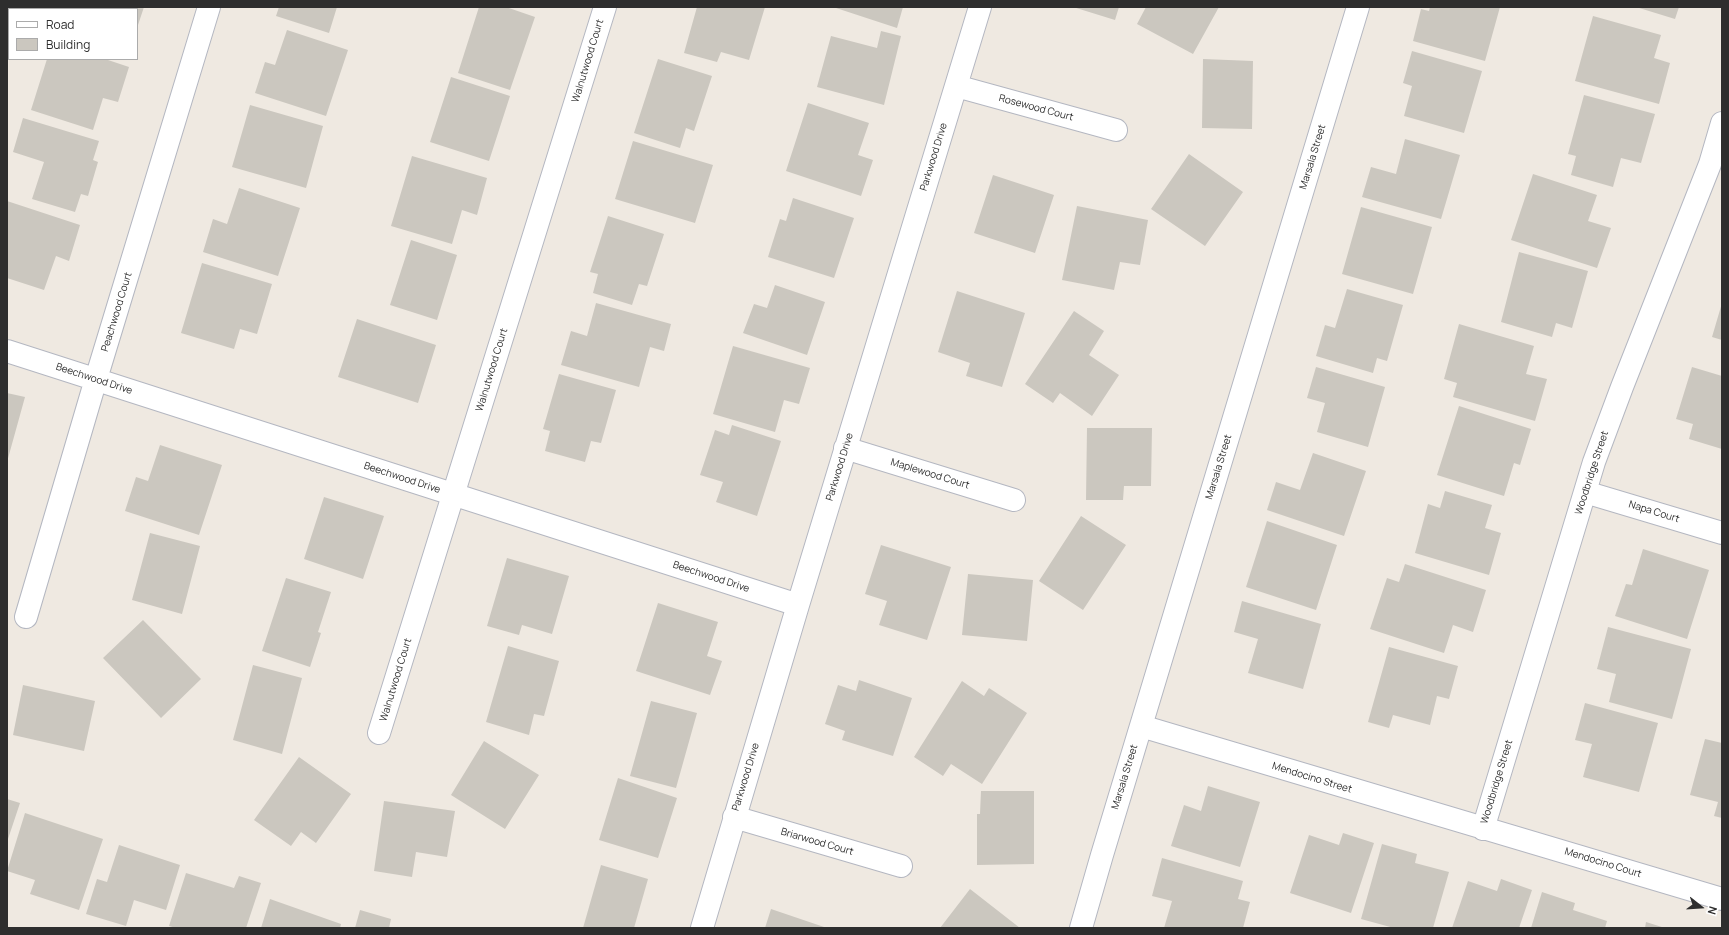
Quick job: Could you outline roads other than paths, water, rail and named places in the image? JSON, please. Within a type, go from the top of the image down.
[{"type":"street","name":"Peachwood Court","points":[[26,617],[96,379],[209,7]]},
{"type":"street","name":"Walnutwood Court","points":[[380,733],[605,7]]},
{"type":"street","name":"Parkwood Drive","points":[[702,928],[845,448],[980,7]]},
{"type":"street","name":"Marsala Street","points":[[1081,928],[1358,7]]},
{"type":"street","name":"Rosewood Court","points":[[956,86],[1116,130]]},
{"type":"street","name":"Woodbridge Street","points":[[1483,829],[1594,462],[1622,387],[1716,165],[1722,123]]},
{"type":"street","name":"Beechwood Drive","points":[[7,351],[798,605]]},
{"type":"street","name":"Maplewood Court","points":[[845,448],[1014,500]]},
{"type":"street","name":"Napa Court","points":[[1585,492],[1722,533]]},
{"type":"street","name":"Mendocino Street","points":[[1141,726],[1483,829]]},
{"type":"street","name":"Briarwood Court","points":[[734,818],[901,866]]},
{"type":"street","name":"Mendocino Court","points":[[1483,829],[1722,899]]}]
